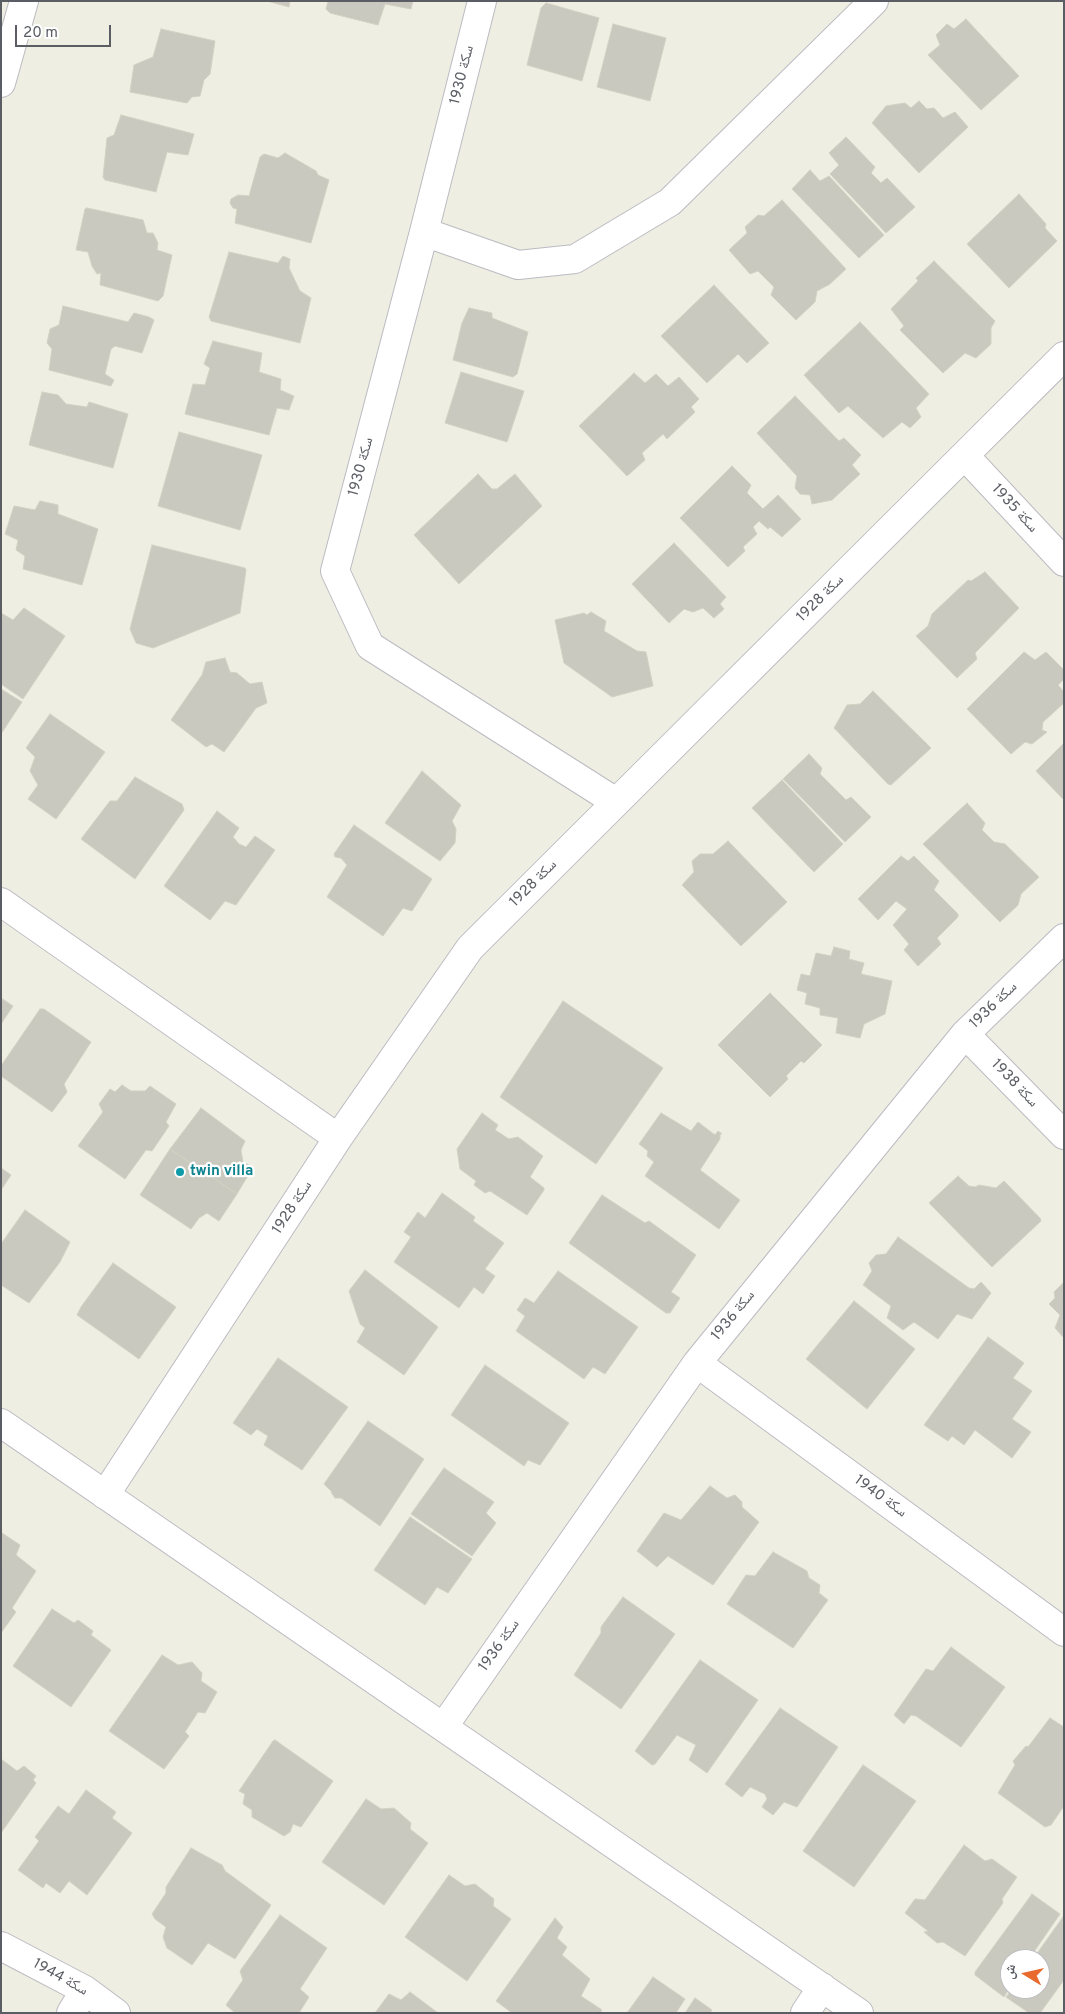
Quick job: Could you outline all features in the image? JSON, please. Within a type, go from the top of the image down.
[{"type":"street","points":[[1,83],[24,1]]},
{"type":"street","name":"سكة 1930","points":[[482,1],[424,232],[335,571],[370,646],[616,802]]},
{"type":"street","points":[[424,232],[518,265],[575,259],[670,202],[874,1]]},
{"type":"street","name":"سكة 1928","points":[[105,1495],[338,1138],[470,948],[1064,356]]},
{"type":"street","name":"سكة 1935","points":[[964,456],[1064,562]]},
{"type":"street","points":[[1,902],[338,1138]]},
{"type":"street","name":"سكة 1936","points":[[444,1726],[697,1363],[965,1034],[1064,938]]},
{"type":"street","name":"سكة 1938","points":[[965,1034],[1064,1135]]},
{"type":"street","name":"سكة 1940","points":[[697,1363],[1064,1632]]},
{"type":"street","points":[[1,1423],[860,2013]]},
{"type":"street","name":"سكة 1944","points":[[1,1946],[85,1990],[116,2013]]},
{"type":"street","points":[[805,2013],[822,1987]]},
{"type":"street","points":[[71,2013],[85,1990]]},
{"type":"building","points":[[267,1],[290,1],[289,7]]},
{"type":"building","points":[[328,1],[413,1],[411,9],[385,4],[378,25],[330,13],[326,9]]},
{"type":"building","points":[[546,3],[599,18],[582,81],[527,65],[541,8]]},
{"type":"building","points":[[966,19],[1019,76],[981,110],[928,55],[940,45],[936,35],[947,24],[954,29]]},
{"type":"building","points":[[613,24],[666,38],[650,101],[597,87]]},
{"type":"building","points":[[161,29],[215,41],[210,74],[204,80],[200,96],[192,97],[187,103],[130,92],[134,65],[153,57]]},
{"type":"building","points":[[919,101],[927,109],[934,108],[943,118],[955,112],[968,127],[919,173],[872,123],[886,106],[905,103],[911,108]]},
{"type":"building","points":[[121,115],[194,134],[188,155],[167,152],[156,192],[105,180],[103,177],[107,138],[114,135]]},
{"type":"building","points":[[846,137],[875,167],[871,173],[881,183],[887,178],[915,207],[886,233],[830,174],[839,165],[829,153]]},
{"type":"building","points":[[285,153],[329,180],[311,243],[235,223],[237,209],[233,208],[230,203],[231,199],[238,195],[249,196],[260,157],[264,154],[278,158]]},
{"type":"building","points":[[810,170],[820,181],[829,176],[884,235],[859,258],[792,189]]},
{"type":"building","points":[[1019,194],[1046,224],[1045,228],[1057,241],[1009,288],[967,244]]},
{"type":"building","points":[[782,200],[846,269],[830,284],[817,291],[815,302],[796,320],[771,295],[774,287],[758,271],[750,274],[729,250],[747,233],[745,227],[758,215],[764,216]]},
{"type":"building","points":[[85,209],[143,220],[147,233],[153,233],[158,243],[157,250],[172,255],[163,296],[158,301],[100,285],[101,273],[97,274],[92,266],[88,252],[76,250]]},
{"type":"building","points":[[229,252],[278,263],[283,256],[290,259],[289,268],[300,291],[311,298],[300,343],[211,321],[209,317]]},
{"type":"building","points":[[934,261],[995,321],[991,328],[991,344],[976,358],[965,353],[943,373],[900,330],[904,326],[891,309],[918,281],[916,278]]},
{"type":"building","points":[[714,285],[769,343],[747,363],[738,354],[707,383],[661,336]]},
{"type":"building","points":[[63,306],[128,322],[134,313],[154,320],[142,353],[115,346],[111,349],[105,374],[114,380],[111,386],[49,370],[52,349],[47,343],[50,329],[59,325]]},
{"type":"building","points":[[469,308],[492,313],[492,318],[528,332],[517,374],[513,377],[453,360],[462,323]]},
{"type":"building","points":[[860,322],[929,394],[916,408],[921,417],[910,428],[902,422],[883,438],[848,406],[839,413],[804,375]]},
{"type":"building","points":[[213,341],[262,353],[259,372],[281,379],[280,390],[294,396],[289,410],[277,408],[269,435],[185,414],[193,384],[205,385],[210,368],[204,364]]},
{"type":"building","points":[[461,372],[524,391],[507,442],[445,423]]},
{"type":"building","points":[[634,373],[645,383],[656,374],[668,386],[679,377],[699,399],[691,407],[695,412],[667,439],[663,434],[642,453],[645,460],[627,476],[579,426]]},
{"type":"building","points":[[42,392],[58,395],[66,404],[87,407],[89,402],[128,414],[113,468],[29,445]]},
{"type":"building","points":[[795,396],[839,441],[844,438],[861,455],[852,465],[860,474],[832,500],[812,504],[810,495],[800,494],[795,488],[797,476],[757,433]]},
{"type":"building","points":[[179,432],[262,455],[240,530],[158,506]]},
{"type":"building","points":[[732,466],[751,485],[747,493],[763,509],[778,495],[801,519],[782,537],[759,521],[753,527],[757,534],[743,547],[745,551],[728,567],[680,518]]},
{"type":"building","points":[[478,474],[492,489],[497,489],[515,474],[542,506],[459,584],[414,535]]},
{"type":"building","points":[[40,501],[58,505],[58,514],[98,529],[82,585],[23,569],[25,556],[16,550],[18,540],[5,534],[14,506],[35,510]]},
{"type":"building","points":[[674,543],[726,597],[720,604],[724,609],[714,618],[703,608],[693,612],[684,609],[669,623],[632,584]]},
{"type":"building","points":[[152,545],[245,568],[240,613],[153,648],[136,643],[130,629]]},
{"type":"building","points":[[985,572],[1019,608],[975,653],[977,659],[957,678],[916,636],[928,626],[932,614],[968,580],[971,581]]},
{"type":"building","points":[[24,608],[65,636],[23,699],[1,684],[1,613],[13,620]]},
{"type":"building","points":[[591,612],[606,621],[604,631],[637,651],[646,652],[653,686],[612,697],[564,663],[555,620],[584,613],[587,615]]},
{"type":"building","points":[[1024,652],[1035,660],[1046,652],[1064,670],[1064,679],[1058,685],[1064,692],[1064,703],[1043,722],[1042,730],[1047,732],[1032,744],[1025,742],[1011,754],[967,709]]},
{"type":"building","points":[[225,658],[230,672],[237,673],[250,684],[262,682],[267,703],[256,708],[224,752],[212,744],[206,747],[171,720],[202,675],[206,662]]},
{"type":"building","points":[[1,689],[22,702],[1,734]]},
{"type":"building","points":[[873,691],[931,748],[891,785],[834,728],[847,705],[860,704]]},
{"type":"building","points":[[50,714],[105,752],[56,819],[28,799],[38,785],[30,771],[35,757],[26,748]]},
{"type":"building","points":[[1064,743],[1064,800],[1036,771]]},
{"type":"building","points":[[809,754],[822,768],[820,774],[846,800],[851,797],[871,817],[845,842],[783,779]]},
{"type":"building","points":[[422,771],[461,805],[452,821],[456,829],[455,843],[440,861],[385,823]]},
{"type":"building","points":[[135,777],[182,804],[184,810],[135,879],[81,839],[110,801],[117,801]]},
{"type":"building","points":[[782,780],[843,844],[814,872],[752,808]]},
{"type":"building","points":[[967,803],[985,823],[982,830],[994,842],[1005,844],[1039,877],[1021,894],[1018,905],[1000,922],[923,844]]},
{"type":"building","points":[[217,811],[239,828],[233,837],[239,844],[246,847],[255,836],[275,850],[236,905],[225,901],[210,920],[164,886]]},
{"type":"building","points":[[354,825],[432,879],[412,911],[403,908],[383,936],[327,897],[347,865],[341,858],[335,857],[334,854]]},
{"type":"building","points":[[728,841],[787,902],[741,946],[682,885],[694,872],[692,861],[700,854],[713,854]]},
{"type":"building","points":[[901,856],[908,861],[914,856],[939,881],[934,890],[958,914],[958,917],[937,938],[941,944],[918,966],[904,950],[909,944],[893,925],[907,909],[896,901],[878,920],[858,899]]},
{"type":"building","points":[[834,947],[850,951],[849,959],[864,963],[861,974],[892,981],[885,1014],[864,1024],[860,1038],[836,1033],[838,1018],[820,1015],[820,1008],[805,1004],[807,993],[797,990],[801,974],[810,976],[816,953],[831,956]]},
{"type":"building","points":[[770,993],[822,1045],[804,1063],[801,1061],[786,1076],[788,1079],[770,1097],[718,1045]]},
{"type":"building","points":[[1,998],[13,1006],[1,1024]]},
{"type":"building","points":[[563,1001],[663,1068],[596,1164],[500,1097]]},
{"type":"building","points":[[40,1009],[44,1009],[91,1042],[64,1084],[67,1092],[52,1112],[1,1076],[1,1066]]},
{"type":"building","points":[[122,1085],[131,1091],[145,1091],[150,1086],[176,1104],[166,1122],[169,1126],[152,1151],[146,1150],[125,1179],[78,1146],[103,1112],[99,1104],[110,1089],[115,1092]]},
{"type":"building","name":"twin villa","points":[[201,1108],[245,1141],[241,1150],[243,1162],[253,1167],[237,1194],[170,1149]]},
{"type":"building","points":[[482,1113],[498,1125],[495,1130],[509,1139],[518,1137],[543,1156],[530,1177],[544,1190],[527,1215],[490,1191],[485,1193],[474,1185],[476,1181],[460,1169],[457,1149]]},
{"type":"building","points":[[661,1113],[691,1131],[698,1122],[715,1135],[718,1131],[722,1134],[720,1134],[720,1139],[700,1170],[740,1200],[719,1229],[645,1176],[654,1162],[647,1156],[648,1151],[639,1144]]},
{"type":"building","name":"twin villa","points":[[170,1149],[237,1194],[219,1221],[207,1213],[199,1218],[191,1229],[140,1195]]},
{"type":"building","points":[[1,1168],[11,1175],[1,1190]]},
{"type":"building","points":[[958,1176],[969,1186],[975,1187],[979,1185],[996,1188],[1004,1181],[1040,1218],[1041,1221],[992,1267],[929,1203]]},
{"type":"building","points":[[442,1193],[475,1217],[473,1221],[504,1243],[485,1269],[495,1276],[483,1294],[474,1287],[459,1308],[394,1262],[411,1237],[404,1232],[418,1212],[425,1218]]},
{"type":"building","points":[[602,1195],[645,1223],[649,1221],[696,1255],[671,1292],[680,1298],[670,1313],[666,1313],[569,1243]]},
{"type":"building","points":[[25,1210],[70,1242],[60,1262],[29,1303],[1,1285],[1,1244]]},
{"type":"building","points":[[898,1237],[969,1288],[974,1289],[981,1282],[991,1293],[972,1319],[957,1314],[938,1339],[914,1322],[903,1330],[887,1318],[891,1306],[863,1285],[872,1271],[869,1263],[876,1255],[886,1254]]},
{"type":"building","points":[[113,1263],[176,1307],[139,1359],[77,1315]]},
{"type":"building","points":[[365,1270],[438,1327],[404,1375],[357,1342],[365,1328],[360,1324],[349,1291]]},
{"type":"building","points":[[558,1271],[638,1327],[605,1374],[593,1367],[584,1379],[516,1331],[525,1316],[517,1310],[525,1298],[534,1303]]},
{"type":"building","points":[[1064,1282],[1064,1338],[1055,1328],[1060,1315],[1049,1304],[1055,1298],[1054,1292]]},
{"type":"building","points":[[854,1301],[915,1349],[867,1409],[806,1359]]},
{"type":"building","points":[[988,1337],[1024,1363],[1013,1378],[1032,1391],[1012,1419],[1031,1432],[1012,1458],[975,1430],[964,1445],[952,1436],[948,1441],[924,1425]]},
{"type":"building","points":[[278,1358],[348,1407],[302,1470],[264,1445],[268,1436],[257,1429],[251,1435],[233,1423]]},
{"type":"building","points":[[485,1365],[569,1423],[540,1465],[528,1460],[524,1466],[451,1415]]},
{"type":"building","points":[[368,1421],[424,1459],[380,1526],[341,1498],[335,1498],[324,1484]]},
{"type":"building","points":[[444,1468],[494,1502],[486,1513],[496,1523],[472,1556],[411,1514]]},
{"type":"building","points":[[710,1486],[727,1498],[735,1495],[742,1502],[742,1507],[759,1522],[713,1585],[668,1556],[657,1567],[637,1551],[664,1513],[681,1520]]},
{"type":"building","points":[[410,1517],[472,1559],[448,1593],[437,1587],[425,1605],[374,1570]]},
{"type":"building","points":[[2,1533],[20,1545],[16,1555],[36,1571],[12,1608],[16,1612],[1,1633]]},
{"type":"building","points":[[773,1552],[807,1571],[809,1578],[820,1585],[819,1593],[828,1600],[793,1648],[727,1604],[746,1575],[755,1576]]},
{"type":"building","points":[[623,1597],[675,1634],[621,1709],[574,1675],[601,1633],[601,1627]]},
{"type":"building","points":[[52,1609],[74,1623],[78,1620],[93,1631],[91,1635],[111,1650],[71,1707],[13,1666]]},
{"type":"building","points":[[951,1647],[1005,1687],[961,1747],[916,1716],[911,1715],[904,1724],[894,1715],[926,1669],[933,1671]]},
{"type":"building","points":[[162,1655],[178,1665],[192,1662],[202,1673],[201,1681],[217,1692],[205,1713],[198,1712],[185,1732],[189,1736],[164,1769],[109,1731]]},
{"type":"building","points":[[700,1660],[758,1700],[707,1773],[689,1760],[696,1745],[677,1735],[655,1764],[652,1765],[635,1751]]},
{"type":"building","points":[[780,1708],[838,1747],[797,1807],[784,1802],[773,1815],[762,1807],[767,1799],[765,1794],[750,1787],[742,1797],[725,1784]]},
{"type":"building","points":[[1050,1718],[1064,1727],[1064,1806],[1051,1825],[1045,1827],[998,1793],[1015,1765],[1013,1761],[1026,1746],[1028,1747]]},
{"type":"building","points":[[275,1740],[333,1781],[301,1827],[293,1824],[290,1832],[284,1836],[252,1817],[252,1810],[243,1804],[245,1794],[239,1791]]},
{"type":"building","points":[[1,1759],[17,1771],[24,1766],[36,1776],[33,1780],[36,1783],[1,1833]]},
{"type":"building","points":[[863,1765],[916,1801],[854,1887],[803,1851]]},
{"type":"building","points":[[86,1790],[116,1812],[112,1818],[132,1833],[87,1895],[69,1881],[60,1893],[46,1883],[43,1888],[18,1870],[39,1841],[35,1837],[58,1806],[69,1814]]},
{"type":"building","points":[[366,1799],[381,1809],[394,1808],[411,1823],[410,1829],[428,1843],[384,1905],[322,1862]]},
{"type":"building","points":[[964,1845],[985,1861],[992,1859],[1017,1877],[1002,1899],[1003,1903],[965,1956],[943,1942],[937,1943],[924,1932],[928,1931],[905,1913],[915,1899],[925,1900]]},
{"type":"building","points":[[191,1848],[222,1865],[225,1871],[271,1905],[235,1959],[208,1943],[192,1965],[167,1948],[163,1937],[166,1927],[155,1919],[152,1914],[166,1893],[166,1887]]},
{"type":"building","points":[[449,1875],[465,1886],[475,1884],[494,1899],[493,1906],[511,1919],[467,1981],[405,1937]]},
{"type":"building","points":[[1032,1894],[1060,1914],[1036,1949],[1000,1949],[1000,1994],[975,1975],[975,1972]]},
{"type":"building","points":[[280,1915],[327,1948],[300,1989],[309,1997],[299,2013],[235,2013],[226,2005],[243,1980],[240,1971]]},
{"type":"building","points":[[1063,1917],[1064,1980],[1040,2013],[1029,2013],[1009,1999],[1050,1999],[1050,1949],[1040,1949]]},
{"type":"building","points":[[555,1918],[563,1927],[557,1938],[567,1947],[562,1955],[590,1979],[581,1996],[602,2010],[600,2013],[512,2013],[496,2001]]},
{"type":"building","points":[[653,1977],[685,1999],[676,2013],[627,2013]]},
{"type":"building","points":[[410,1992],[438,2013],[375,2013],[389,1994],[401,2000]]},
{"type":"building","points":[[695,1998],[712,2010],[710,2013],[685,2013]]},
{"type":"place","name":"twin villa","points":[[180,1172]]}]
